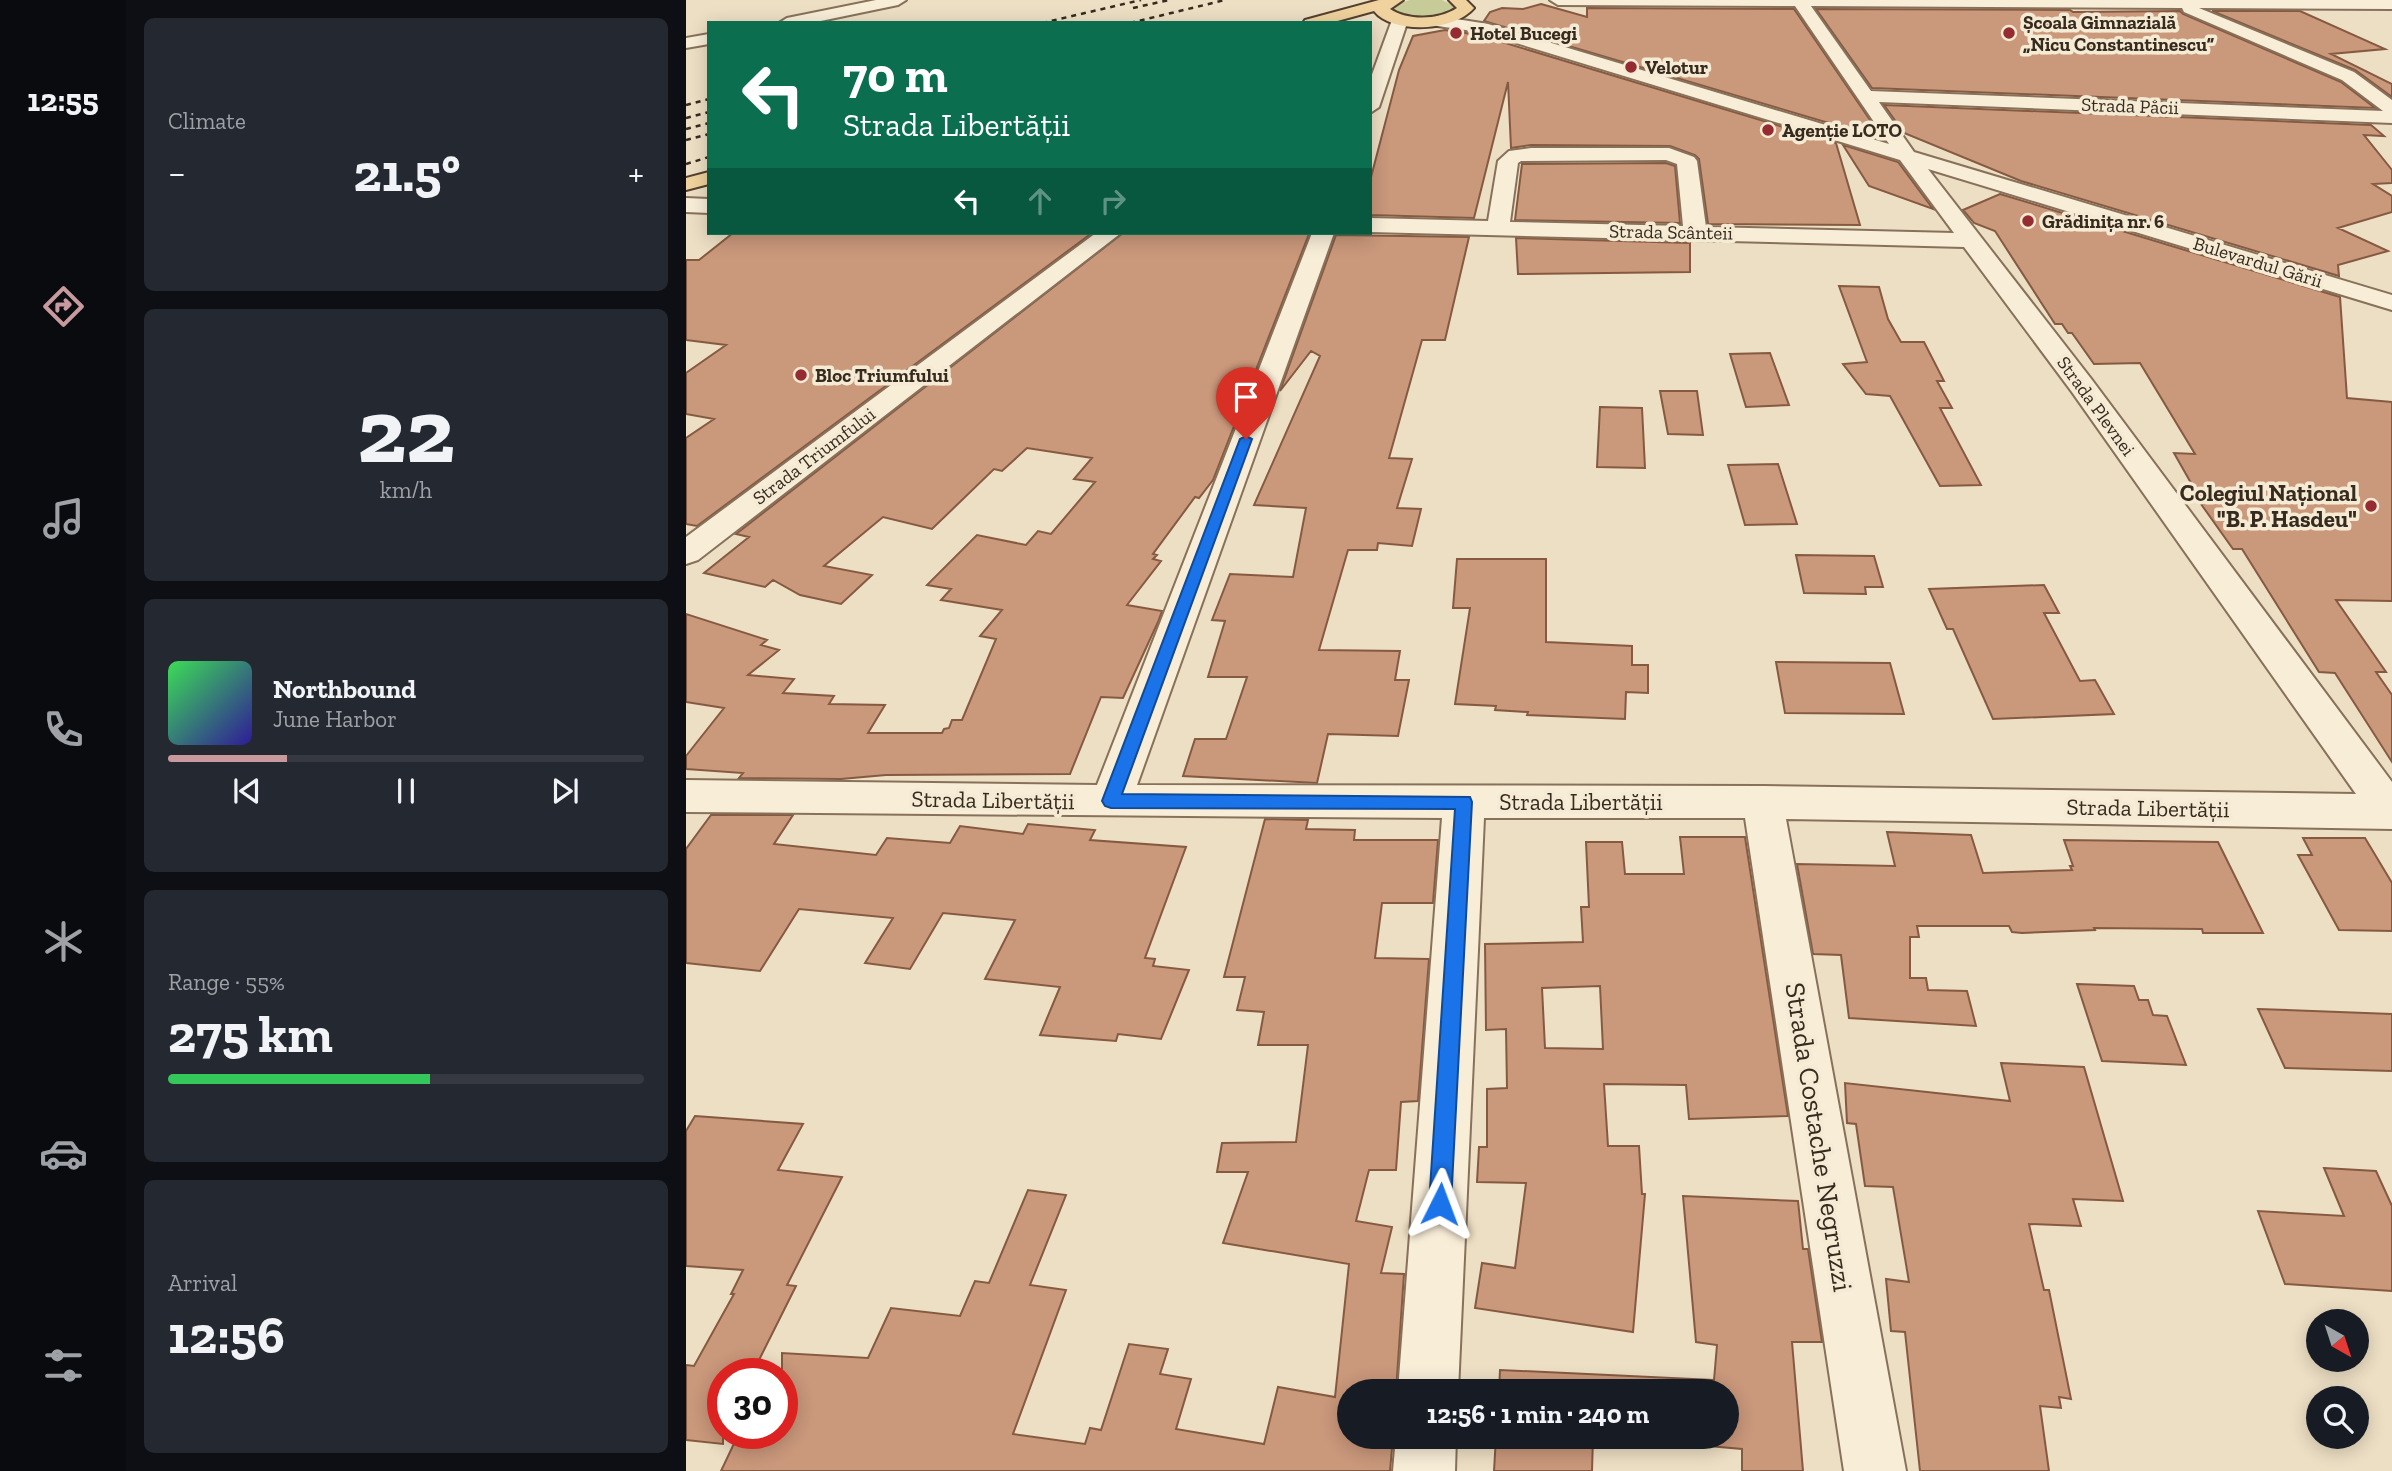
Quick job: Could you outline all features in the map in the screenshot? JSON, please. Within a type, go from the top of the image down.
[{"type":"main road","points":[[1392,1],[1382,11],[1398,19]]},
{"type":"main road","points":[[1317,21],[1392,1]]},
{"type":"main road","points":[[1341,21],[1437,20],[1459,7]]},
{"type":"main road","points":[[686,184],[707,179]]},
{"type":"street","points":[[797,21],[898,0]]},
{"type":"street","points":[[1558,0],[2169,1],[2392,5]]},
{"type":"street","name":"Strada Plevnei","points":[[1800,1],[1908,157],[2082,386],[2392,811]]},
{"type":"street","points":[[2169,1],[2338,72],[2392,109]]},
{"type":"street","name":"Bulevardul Gării","points":[[1459,7],[1482,27]]},
{"type":"street","points":[[1375,80],[1398,19]]},
{"type":"street","name":"Bulevardul Gării","points":[[1437,20],[1482,27],[2392,303]]},
{"type":"street","points":[[688,43],[707,39]]},
{"type":"street","name":"Strada Păcii","points":[[1868,96],[2392,117]]},
{"type":"street","points":[[1498,228],[1508,161],[1511,157],[1531,154],[1670,155],[1687,161],[1695,232]]},
{"type":"street","points":[[686,205],[707,206]]},
{"type":"street","name":"Strada Scânteii","points":[[1372,225],[1971,240]]},
{"type":"street","name":"Strada Triumfului","points":[[686,553],[1107,235]]},
{"type":"street","points":[[1111,801],[1322,235]]},
{"type":"street","name":"Strada Libertății","points":[[686,796],[1111,801],[1763,802],[2392,811]]},
{"type":"street","points":[[1429,1379],[1464,802]]},
{"type":"street","name":"Strada Costache Negruzzi","points":[[1763,802],[1875,1471]]},
{"type":"street","points":[[1424,1471],[1425,1449]]},
{"type":"green space","points":[[1410,0],[1442,0],[1456,7],[1456,10],[1424,18],[1392,11],[1393,6]]},
{"type":"building","points":[[1541,4],[1587,17],[1587,8],[1794,9],[1883,139],[1484,21],[1490,12],[1502,8],[1523,9]]},
{"type":"building","points":[[1816,9],[2180,11],[2341,82],[2375,108],[1872,88]]},
{"type":"building","points":[[2212,11],[2300,11],[2385,49],[2331,54],[2392,84],[2392,97],[2355,70]]},
{"type":"building","points":[[1445,30],[1479,35],[1836,143],[1860,225],[1708,224],[1699,159],[1670,146],[1531,145],[1511,148],[1508,82],[1474,218],[1372,215],[1372,173],[1399,70],[1413,36]]},
{"type":"building","points":[[1884,105],[2371,125],[2384,136],[2364,135],[2392,170],[2392,183],[2373,184],[2392,196],[2392,212],[2338,228],[2388,251],[2338,265],[2339,276],[2021,181],[1904,133]]},
{"type":"building","points":[[1843,145],[1898,162],[1933,209],[1869,186]]},
{"type":"building","points":[[1666,163],[1675,166],[1680,223],[1515,220],[1522,164]]},
{"type":"building","points":[[2000,194],[2340,297],[2347,398],[2392,402],[2392,601],[2336,600],[2386,672],[2376,672],[2392,695],[2392,762],[2335,673],[2319,672],[2242,549],[2233,549],[2191,490],[2195,490],[2174,453],[2195,454],[2140,363],[2094,364],[2072,333],[2068,333],[2062,324],[2055,324],[1995,231],[1974,223],[1963,210]]},
{"type":"building","points":[[730,235],[1089,235],[697,526],[686,524],[686,438],[714,419],[686,414],[686,373],[726,345],[686,340],[686,260],[699,260]]},
{"type":"building","points":[[1120,235],[1309,235],[1213,480],[1199,498],[1195,497],[1153,554],[1157,555],[1153,559],[1161,561],[1127,605],[1162,611],[1158,622],[1123,698],[1101,697],[1070,774],[886,775],[841,779],[739,778],[743,773],[686,769],[686,756],[724,708],[686,702],[686,614],[767,640],[761,645],[779,650],[748,675],[794,679],[783,693],[834,696],[829,704],[885,705],[868,733],[942,733],[949,728],[952,720],[962,720],[996,639],[980,636],[1002,610],[941,600],[951,589],[927,585],[977,535],[1026,545],[1038,531],[1051,534],[1095,482],[1074,479],[1092,458],[1027,448],[1002,471],[994,469],[932,529],[883,517],[824,566],[872,575],[841,604],[800,595],[773,580],[765,587],[704,573],[749,537],[736,534]]},
{"type":"building","points":[[1336,235],[1469,237],[1445,340],[1422,340],[1389,458],[1412,459],[1397,508],[1421,509],[1412,546],[1378,543],[1377,550],[1348,550],[1319,650],[1400,651],[1395,680],[1409,680],[1398,736],[1328,734],[1317,783],[1183,776],[1195,739],[1226,739],[1247,677],[1208,677],[1225,621],[1212,620],[1230,574],[1293,577],[1306,508],[1254,505],[1320,356],[1311,351],[1280,391]]},
{"type":"building","points":[[1516,238],[1690,243],[1690,272],[1518,274]]},
{"type":"building","points":[[1839,286],[1879,287],[1888,319],[1901,342],[1924,342],[1944,381],[1937,381],[1952,408],[1940,408],[1981,485],[1940,486],[1890,396],[1866,394],[1843,364],[1867,362]]},
{"type":"building","points":[[1770,353],[1789,405],[1746,407],[1730,354]]},
{"type":"building","points":[[1660,391],[1697,391],[1703,435],[1668,434]]},
{"type":"building","points":[[1600,407],[1642,408],[1645,468],[1597,467]]},
{"type":"building","points":[[1778,464],[1797,524],[1745,525],[1728,465]]},
{"type":"building","points":[[1796,555],[1874,556],[1883,587],[1865,587],[1866,594],[1804,593]]},
{"type":"building","points":[[1457,559],[1546,559],[1546,642],[1632,646],[1632,665],[1648,665],[1648,693],[1626,692],[1625,719],[1527,715],[1528,712],[1495,710],[1496,706],[1455,704],[1470,608],[1453,608]]},
{"type":"building","points":[[2044,585],[2059,613],[2044,613],[2080,681],[2095,680],[2114,714],[1993,719],[1953,629],[1947,629],[1929,589]]},
{"type":"building","points":[[1776,662],[1890,663],[1904,714],[1785,713]]},
{"type":"building","points":[[711,815],[793,815],[774,844],[876,855],[887,838],[950,843],[960,826],[1023,834],[1028,824],[1095,830],[1090,840],[1186,847],[1145,958],[1155,959],[1153,966],[1189,970],[1161,1039],[1118,1034],[1116,1041],[1040,1035],[1060,987],[985,979],[1015,920],[943,913],[910,969],[865,963],[893,918],[799,909],[760,971],[686,963],[686,849]]},
{"type":"building","points":[[1265,819],[1308,820],[1306,829],[1355,830],[1354,840],[1438,840],[1433,903],[1382,903],[1375,958],[1429,959],[1418,1101],[1401,1102],[1396,1170],[1369,1170],[1356,1221],[1392,1227],[1381,1273],[1404,1274],[1397,1379],[1337,1379],[1337,1449],[1392,1449],[1390,1471],[721,1471],[731,1449],[798,1449],[798,1358],[782,1358],[782,1353],[868,1358],[891,1308],[960,1316],[975,1281],[989,1283],[1028,1190],[1066,1195],[1030,1285],[1066,1290],[1013,1434],[1085,1444],[1090,1428],[1101,1430],[1129,1344],[1168,1349],[1160,1374],[1191,1379],[1176,1429],[1264,1444],[1278,1387],[1335,1397],[1349,1264],[1223,1243],[1248,1172],[1217,1172],[1222,1143],[1296,1142],[1308,1045],[1258,1045],[1264,1012],[1237,1010],[1245,977],[1224,977]]},
{"type":"building","points":[[1887,832],[1971,835],[1983,873],[2072,870],[2064,840],[2218,842],[2263,933],[2203,933],[2202,929],[2094,928],[2095,930],[2022,933],[2012,932],[2009,926],[1917,926],[1919,937],[1910,937],[1910,978],[1926,978],[1928,990],[1967,991],[1976,1026],[1849,1018],[1841,955],[1813,954],[1797,864],[1895,866]]},
{"type":"building","points":[[1680,837],[1745,837],[1788,1116],[1689,1119],[1686,1085],[1604,1084],[1608,1146],[1639,1146],[1642,1194],[1645,1194],[1633,1332],[1475,1308],[1482,1263],[1515,1268],[1526,1183],[1477,1182],[1479,1147],[1487,1147],[1487,1089],[1507,1088],[1506,1029],[1486,1030],[1485,944],[1583,942],[1581,907],[1589,907],[1586,842],[1622,842],[1625,874],[1684,874]],"holes":[[[1600,986],[1603,1049],[1545,1048],[1542,988]]]},
{"type":"building","points":[[2303,838],[2365,838],[2392,883],[2392,931],[2339,930],[2298,855],[2312,855]]},
{"type":"building","points":[[2077,984],[2134,986],[2139,1000],[2148,1000],[2153,1015],[2167,1016],[2186,1065],[2102,1061]]},
{"type":"building","points":[[2258,1009],[2392,1014],[2392,1071],[2285,1068]]},
{"type":"building","points":[[2001,1063],[2084,1067],[2123,1201],[2073,1199],[2081,1226],[2029,1224],[2044,1290],[2049,1290],[2071,1399],[2059,1397],[2061,1408],[2040,1406],[2049,1471],[1920,1471],[1905,1332],[1891,1331],[1886,1279],[1909,1282],[1893,1187],[1865,1186],[1856,1124],[1847,1123],[1845,1083],[2010,1101]]},
{"type":"building","points":[[695,1116],[803,1124],[778,1170],[842,1177],[787,1285],[796,1286],[760,1358],[707,1358],[707,1442],[686,1440],[686,1365],[694,1366],[734,1294],[731,1294],[743,1270],[686,1266],[686,1131]]},
{"type":"building","points":[[2324,1168],[2376,1171],[2392,1206],[2392,1291],[2285,1284],[2258,1211],[2344,1216]]},
{"type":"building","points":[[1683,1196],[1798,1201],[1803,1249],[1808,1249],[1822,1342],[1792,1342],[1803,1471],[1742,1471],[1742,1449],[1739,1449],[1739,1379],[1714,1379],[1717,1345],[1696,1342]]},
{"type":"building","points":[[1500,1370],[1693,1379],[1500,1379]]},
{"type":"building","points":[[1495,1449],[1593,1449],[1592,1471],[1494,1471]]},
{"type":"railway","points":[[1051,21],[1141,0]]},
{"type":"railway","points":[[1133,8],[1169,0]]},
{"type":"railway","points":[[1138,21],[1225,0]]},
{"type":"railway","points":[[686,105],[707,100]]},
{"type":"railway","points":[[686,118],[707,113]]},
{"type":"railway","points":[[686,129],[707,124]]},
{"type":"railway","points":[[686,140],[707,135]]},
{"type":"railway","points":[[686,164],[707,158]]},
{"type":"place","name":"Hotel Bucegi","points":[[1456,33]]},
{"type":"place","name":"Școala Gimnazială „Nicu Constantinescu”","points":[[2009,33]]},
{"type":"place","name":"Velotur","points":[[1631,67]]},
{"type":"place","name":"Agenție LOTO","points":[[1768,130]]},
{"type":"place","name":"Grădinița nr. 6","points":[[2028,221]]},
{"type":"place","name":"Bloc Triumfului","points":[[801,375]]},
{"type":"place","name":"Colegiul Național \"B. P. Hasdeu\"","points":[[2371,506]]},
{"type":"route","points":[[1246,439],[1111,801],[1464,802],[1440,1204]]}]
